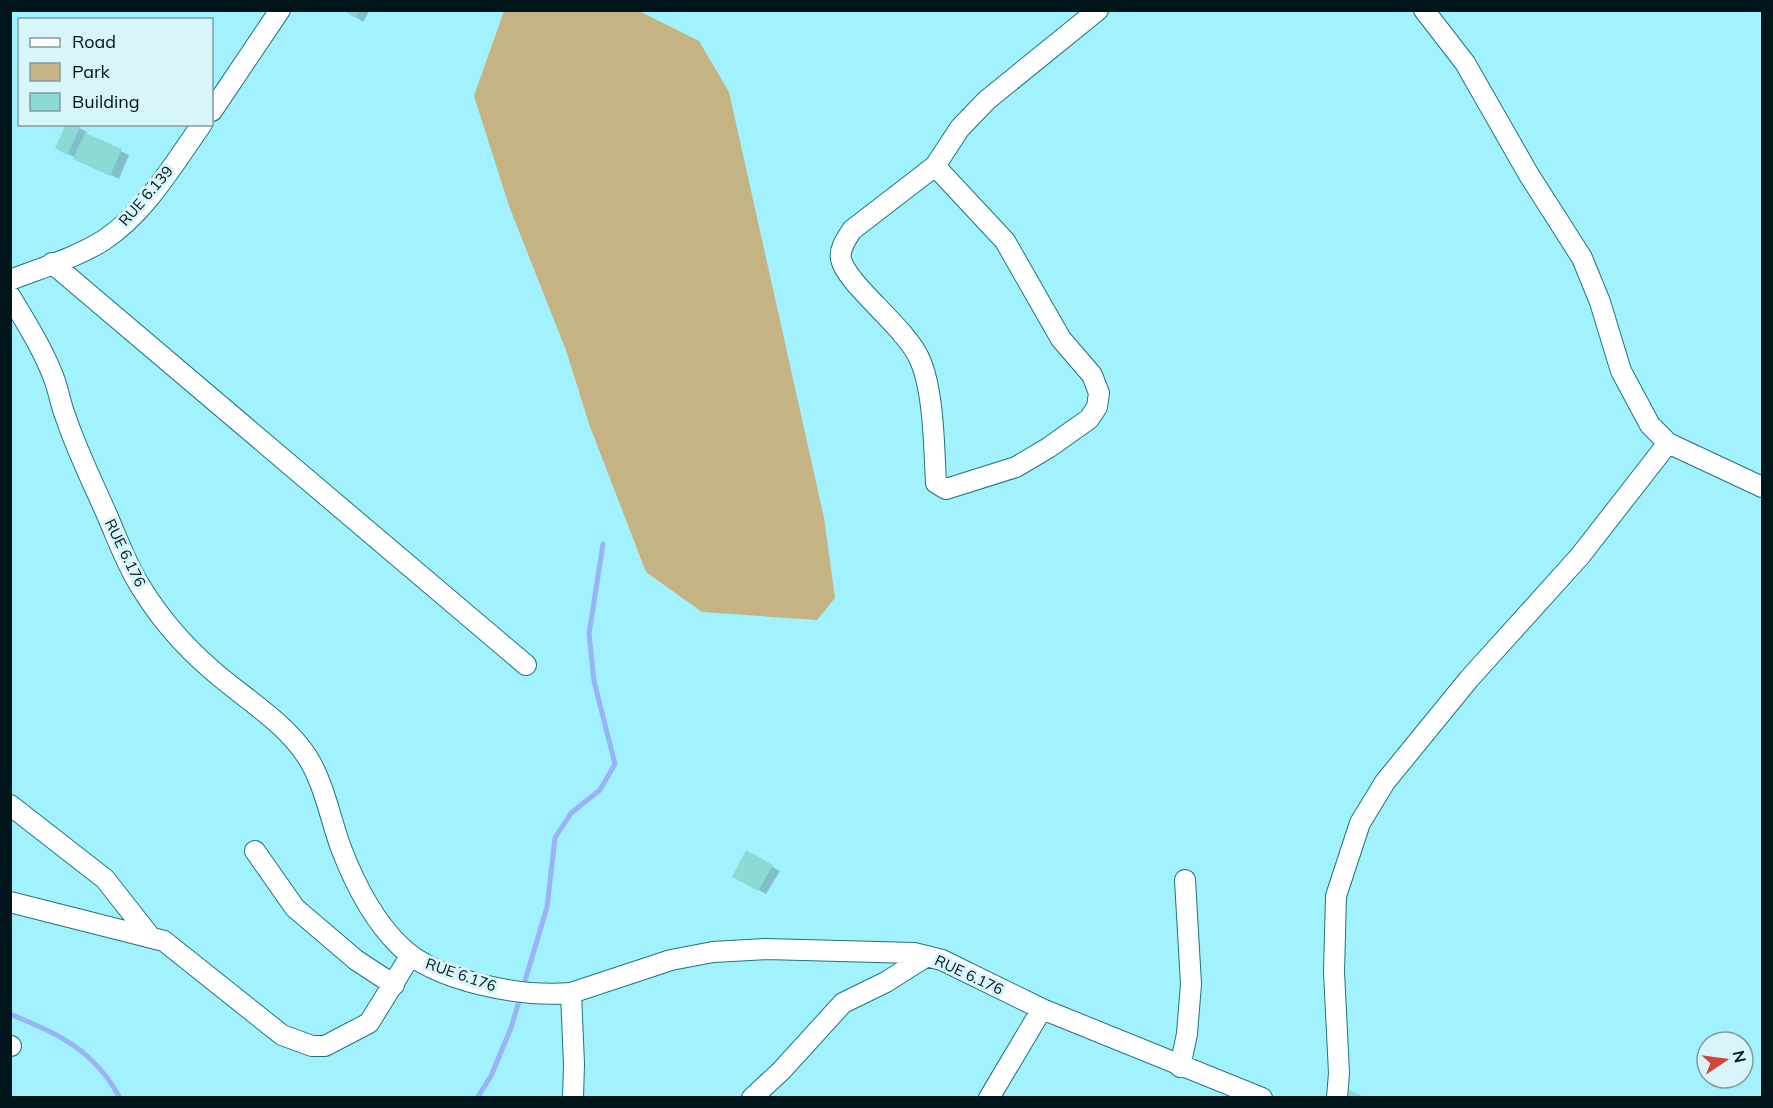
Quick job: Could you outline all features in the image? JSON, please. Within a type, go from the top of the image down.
[{"type":"street","points":[[213,110],[280,10]]},
{"type":"street","points":[[935,166],[1005,241],[1061,339],[1092,375],[1099,393],[1097,407],[1089,419],[1048,448],[1016,466],[946,489],[936,483],[934,433],[921,362],[891,320],[845,269],[840,257],[844,243],[852,230],[935,166],[960,128],[987,100],[1098,10]]},
{"type":"street","points":[[1424,10],[1465,63],[1529,175],[1582,258],[1600,302],[1621,371],[1650,425],[1668,443],[1762,487]]},
{"type":"street","name":"RUE 6.139","points":[[10,280],[104,240],[132,216],[160,184],[201,126]]},
{"type":"street","points":[[52,263],[526,665]]},
{"type":"street","name":"RUE 6.176","points":[[10,296],[40,346],[56,382],[66,418],[139,584],[176,634],[195,654],[291,735],[309,759],[322,788],[341,848],[357,884],[382,925],[400,947],[411,955],[424,963],[459,977],[500,989],[556,994],[571,993],[671,960],[713,952],[777,949],[915,952],[942,960],[1042,1009],[1262,1098]]},
{"type":"street","points":[[1337,1098],[1339,1073],[1334,972],[1336,896],[1360,822],[1385,782],[1441,713],[1580,556],[1668,443]]},
{"type":"street","points":[[10,806],[105,879],[148,934]]},
{"type":"street","points":[[255,851],[296,908],[356,960],[394,985]]},
{"type":"street","points":[[1180,1066],[1187,1034],[1191,984],[1185,880]]},
{"type":"street","points":[[10,902],[148,934],[164,940],[282,1035],[312,1046],[325,1046],[369,1023],[411,955]]},
{"type":"street","points":[[752,1098],[781,1071],[843,1003],[886,982],[927,956]]},
{"type":"street","points":[[571,993],[573,1098]]},
{"type":"street","points":[[990,1098],[1042,1009]]},
{"type":"green space","points":[[504,11],[639,11],[699,41],[729,92],[824,518],[835,598],[817,620],[702,612],[646,572],[589,424],[567,353],[509,206],[474,96]]},
{"type":"building","points":[[343,10],[360,10],[355,18]]},
{"type":"building","points":[[65,126],[80,127],[67,155],[55,148]]},
{"type":"building","points":[[85,133],[122,149],[110,176],[73,159]]},
{"type":"building","points":[[746,850],[773,865],[758,891],[732,877]]},
{"type":"building","points":[[1350,1090],[1366,1098],[1346,1098]]},
{"type":"waterway","points":[[477,1098],[491,1076],[511,1028],[547,907],[555,838],[571,813],[600,790],[615,764],[594,681],[589,634],[603,544]]},
{"type":"waterway","points":[[10,1014],[60,1037],[87,1055],[110,1081],[120,1098]]}]
